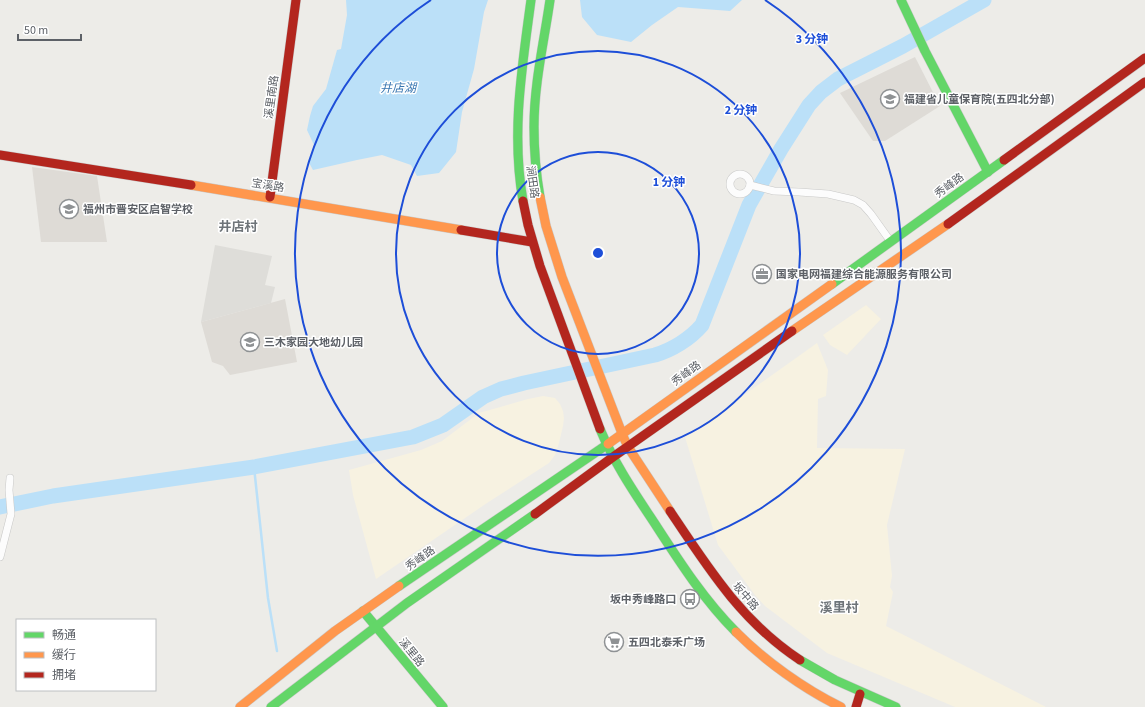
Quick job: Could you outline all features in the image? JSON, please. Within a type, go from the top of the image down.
[{"type":"main road","name":"溪里南路","points":[[270,197],[296,0]]},
{"type":"main road","name":"涧田路","points":[[531,0],[522,63],[518,107],[517,138],[520,184],[532,242],[540,268],[607,444]]},
{"type":"main road","name":"涧田路","points":[[550,0],[535,100],[534,144],[541,208],[552,250],[622,434]]},
{"type":"main road","points":[[901,0],[925,51],[988,172]]},
{"type":"main road","name":"秀峰路","points":[[240,707],[363,611],[622,434],[1145,58]]},
{"type":"main road","points":[[271,707],[407,603],[772,345],[977,204],[1145,82]]},
{"type":"main road","name":"宝溪路","points":[[0,155],[270,197],[532,242]]},
{"type":"main road","points":[[622,434],[628,447]]},
{"type":"main road","points":[[607,444],[612,457],[625,479],[678,559],[720,615],[740,636],[765,658],[800,682],[841,707]]},
{"type":"main road","name":"坂中路","points":[[628,447],[681,528],[728,595],[746,615],[789,652],[821,673],[860,694],[896,707]]},
{"type":"main road","name":"溪里路","points":[[363,611],[443,707]]},
{"type":"main road","points":[[856,707],[860,694]]},
{"type":"street","points":[[750,184],[774,191],[828,194],[854,200],[862,205],[871,214],[891,242]]},
{"type":"street","points":[[0,557],[11,510],[9,494],[10,478]]},
{"type":"shaded area","name":"福建省儿童保育院(五四北分部)","points":[[915,57],[940,106],[885,141],[873,141],[840,93]]},
{"type":"shaded area","name":"福州市晋安区启智学校","points":[[32,167],[97,176],[107,242],[41,242]]},
{"type":"shaded area","points":[[215,245],[272,256],[265,285],[275,287],[271,303],[201,322]]},
{"type":"shaded area","name":"三木家园大地幼儿园","points":[[285,299],[297,362],[230,375],[223,366],[212,362],[201,322]]},
{"type":"shaded area","points":[[866,305],[881,319],[847,355],[830,345],[823,335]]},
{"type":"shaded area","points":[[817,343],[828,370],[826,396],[818,399],[817,448],[905,449],[887,525],[892,576],[890,587],[893,592],[886,626],[1046,707],[955,707],[827,653],[765,606],[755,595],[718,545],[685,437]]},
{"type":"shaded area","points":[[543,396],[555,398],[560,404],[564,418],[555,455],[549,463],[487,503],[376,579],[353,495],[349,470],[421,450],[442,441],[479,413]]},
{"type":"water","name":"井店湖","points":[[346,0],[488,0],[484,12],[474,69],[462,112],[456,152],[439,173],[417,176],[411,165],[382,155],[313,170],[308,161],[314,145],[307,130],[310,116],[313,106],[326,89],[337,50],[341,49],[347,15]]},
{"type":"water","points":[[580,0],[742,0],[730,11],[678,7],[631,42],[597,35],[582,17]]},
{"type":"waterway","points":[[0,507],[53,496],[254,467],[413,437],[443,425],[483,397],[501,389],[655,355],[674,347],[692,335],[702,325],[749,205],[781,149],[809,105],[821,92],[838,79],[903,46],[984,0]]},
{"type":"waterway","points":[[254,467],[268,598],[277,651]]},
{"type":"traffic: fast","points":[[523,201],[518,150],[518,125],[521,76],[531,0]]},
{"type":"traffic: fast","points":[[540,197],[536,171],[534,111],[537,79],[550,0]]},
{"type":"traffic: fast","points":[[901,0],[925,51],[988,172]]},
{"type":"traffic: fast","points":[[832,284],[1004,160]]},
{"type":"traffic: fast","points":[[600,429],[626,480],[675,555],[714,608],[736,632]]},
{"type":"traffic: fast","points":[[399,586],[608,444]]},
{"type":"traffic: fast","points":[[271,707],[407,603],[535,514]]},
{"type":"traffic: fast","points":[[363,611],[443,707]]},
{"type":"traffic: fast","points":[[800,660],[835,680],[896,707]]},
{"type":"traffic: slow","points":[[191,185],[461,230]]},
{"type":"traffic: slow","points":[[540,197],[546,226],[562,277],[623,436],[628,447],[670,511]]},
{"type":"traffic: slow","points":[[792,331],[948,224]]},
{"type":"traffic: slow","points":[[608,444],[832,284]]},
{"type":"traffic: slow","points":[[240,707],[335,631],[399,586]]},
{"type":"traffic: slow","points":[[736,632],[772,664],[813,692],[841,707]]},
{"type":"traffic: jam","points":[[270,197],[296,0]]},
{"type":"traffic: jam","points":[[1004,160],[1145,58]]},
{"type":"traffic: jam","points":[[948,224],[1145,82]]},
{"type":"traffic: jam","points":[[0,155],[191,185]]},
{"type":"traffic: jam","points":[[523,201],[528,225],[540,266],[600,429]]},
{"type":"traffic: jam","points":[[461,230],[532,242]]},
{"type":"traffic: jam","points":[[535,514],[792,331]]},
{"type":"traffic: jam","points":[[670,511],[698,553],[743,611],[779,645],[800,660]]},
{"type":"traffic: jam","points":[[856,707],[860,694]]},
{"type":"place","name":"福建省儿童保育院(五四北分部)","points":[[890,99]]},
{"type":"place","name":"福州市晋安区启智学校","points":[[69,209]]},
{"type":"place","name":"国家电网福建综合能源服务有限公司","points":[[762,274]]},
{"type":"place","name":"三木家园大地幼儿园","points":[[250,342]]},
{"type":"place","name":"坂中秀峰路口","points":[[690,599]]},
{"type":"place","name":"五四北泰禾广场","points":[[614,642]]},
{"type":"district","name":"井店村","points":[[238,226]]},
{"type":"district","name":"溪里村","points":[[839,607]]}]
